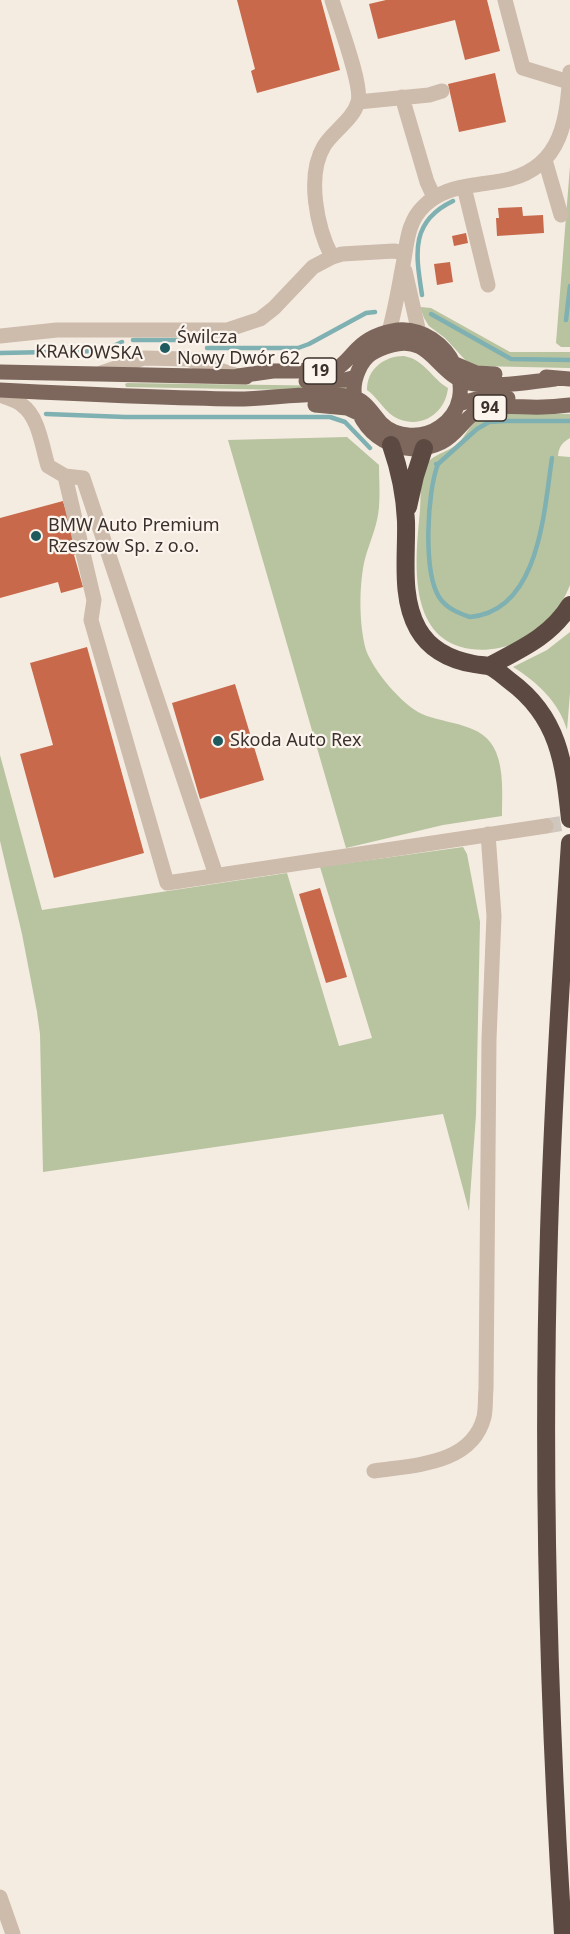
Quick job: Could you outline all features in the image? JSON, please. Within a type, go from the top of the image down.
[{"type":"highway","points":[[406,518],[415,476],[426,441]]},
{"type":"highway","points":[[391,445],[397,461],[406,518],[406,587],[417,628],[439,652],[462,661],[489,666],[528,696],[548,723],[564,769],[570,819]]},
{"type":"highway","points":[[489,666],[542,637],[558,622],[570,605]]},
{"type":"highway","points":[[563,1934],[554,1788],[549,1616],[547,1366],[549,1233],[570,843]]},
{"type":"main road","name":"19","points":[[238,376],[273,371],[334,370],[365,342],[389,332],[401,330],[418,333]]},
{"type":"main road","points":[[418,333],[438,343],[455,364],[460,380],[461,395],[458,404]]},
{"type":"main road","points":[[384,347],[402,343],[421,346],[435,357],[445,370],[460,380],[470,383],[526,383],[562,379]]},
{"type":"main road","name":"19","points":[[356,377],[367,357],[384,347]]},
{"type":"main road","points":[[455,364],[476,373],[526,374],[562,379]]},
{"type":"main road","name":"KRAKOWSKA","points":[[0,372],[238,376],[273,381],[345,380],[356,377]]},
{"type":"main road","points":[[356,377],[354,388],[360,414],[373,433],[391,445]]},
{"type":"main road","name":"19","points":[[0,390],[120,397],[240,399],[280,404],[332,406],[347,408],[360,414]]},
{"type":"main road","points":[[240,399],[281,395],[329,395],[356,398]]},
{"type":"main road","name":"94","points":[[426,441],[446,422],[458,404],[484,397],[543,398],[570,404]]},
{"type":"main road","name":"94","points":[[356,398],[391,430],[426,441]]},
{"type":"main road","name":"94","points":[[391,445],[407,448],[426,441],[450,437],[466,418],[482,409],[570,404]]},
{"type":"street","points":[[332,0],[357,85],[358,102],[353,112],[324,146],[315,168],[318,220],[325,245],[332,257]]},
{"type":"street","points":[[505,0],[523,68],[569,82]]},
{"type":"street","points":[[384,347],[410,227],[416,216],[434,197],[447,190],[513,178],[539,166],[560,136],[565,122],[570,72]]},
{"type":"street","points":[[358,102],[385,101],[402,96],[429,95],[442,91]]},
{"type":"street","points":[[402,96],[427,182],[434,197]]},
{"type":"street","points":[[545,160],[561,215]]},
{"type":"street","points":[[464,187],[488,285]]},
{"type":"street","points":[[0,336],[57,330],[212,331],[237,327],[260,319],[274,308],[313,267],[332,257],[342,254],[394,251],[404,258],[418,333]]},
{"type":"street","points":[[0,395],[21,404],[31,414],[48,466],[65,476],[83,478],[216,875]]},
{"type":"street","points":[[65,476],[94,600],[92,620],[167,883],[546,826]]},
{"type":"street","points":[[374,1471],[431,1463],[450,1456],[469,1444],[484,1418],[489,1039],[494,916],[488,834]]},
{"type":"street","points":[[0,1897],[13,1934]]},
{"type":"green space","points":[[570,166],[570,347],[561,347],[556,343]]},
{"type":"green space","points":[[420,307],[431,308],[510,352],[570,352],[570,368],[476,366],[468,363],[445,338],[429,326]]},
{"type":"green space","points":[[404,356],[423,365],[448,388],[442,406],[436,413],[420,421],[411,422],[393,416],[367,390],[370,376],[378,365],[390,358]]},
{"type":"green space","points":[[127,383],[345,386],[347,388],[345,391],[126,387]]},
{"type":"green space","points":[[498,412],[570,414],[570,438],[561,445],[558,456],[570,457],[570,585],[555,612],[533,633],[515,643],[495,649],[474,649],[461,647],[443,638],[431,625],[423,608],[418,589],[417,568],[421,484],[424,469],[430,460],[456,445],[479,418]]},
{"type":"green space","points":[[347,437],[379,465],[378,513],[364,563],[361,584],[360,606],[366,650],[389,686],[414,709],[432,718],[474,730],[490,742],[499,759],[502,816],[443,825],[346,848],[228,440]]},
{"type":"green space","points":[[570,632],[570,693],[567,730],[553,702],[530,679],[513,667],[547,650]]},
{"type":"green space","points":[[0,755],[42,910],[287,873],[339,1046],[372,1038],[320,867],[463,847],[467,854],[480,922],[476,1115],[469,1211],[443,1114],[43,1172],[40,1034],[22,934],[0,841]]},
{"type":"building","points":[[237,0],[321,0],[340,70],[257,93],[251,71],[255,69]]},
{"type":"building","points":[[386,0],[487,0],[500,51],[465,60],[455,20],[378,39],[369,4]]},
{"type":"building","points":[[495,73],[506,122],[459,132],[448,84]]},
{"type":"building","points":[[522,207],[523,216],[543,215],[544,233],[497,236],[498,208]]},
{"type":"building","points":[[466,233],[468,243],[454,246],[452,236]]},
{"type":"building","points":[[450,262],[453,282],[437,285],[434,264]]},
{"type":"building","name":"BMW Auto Premium Rzeszow Sp. z o.o.","points":[[63,501],[78,553],[74,555],[83,587],[61,593],[58,582],[0,598],[0,518]]},
{"type":"building","points":[[87,647],[144,853],[54,878],[20,754],[53,745],[30,663]]},
{"type":"building","name":"Skoda Auto Rex","points":[[235,684],[264,780],[200,799],[172,703]]},
{"type":"building","points":[[320,888],[347,977],[326,983],[299,894]]},
{"type":"waterway","points":[[422,295],[418,266],[422,229],[439,209],[453,201]]},
{"type":"waterway","points":[[566,320],[570,286]]},
{"type":"waterway","points":[[207,348],[298,348],[366,313],[375,312]]},
{"type":"waterway","points":[[431,314],[511,359],[570,360]]},
{"type":"waterway","points":[[133,340],[193,342]]},
{"type":"waterway","points":[[0,353],[103,351],[122,342]]},
{"type":"waterway","points":[[46,414],[125,417],[330,417],[345,422],[370,448]]},
{"type":"waterway","points":[[438,464],[477,429],[489,422],[570,421]]},
{"type":"waterway","points":[[436,464],[438,464],[431,493],[428,531],[434,585],[445,604],[470,617],[493,611],[511,597],[525,578],[541,530],[552,458]]},
{"type":"tunnel","points":[[546,826],[570,822]]},
{"type":"place","name":"Świlcza Nowy Dwór 62","points":[[165,348]]},
{"type":"place","name":"BMW Auto Premium Rzeszow Sp. z o.o.","points":[[36,536]]},
{"type":"place","name":"Skoda Auto Rex","points":[[218,741]]}]
